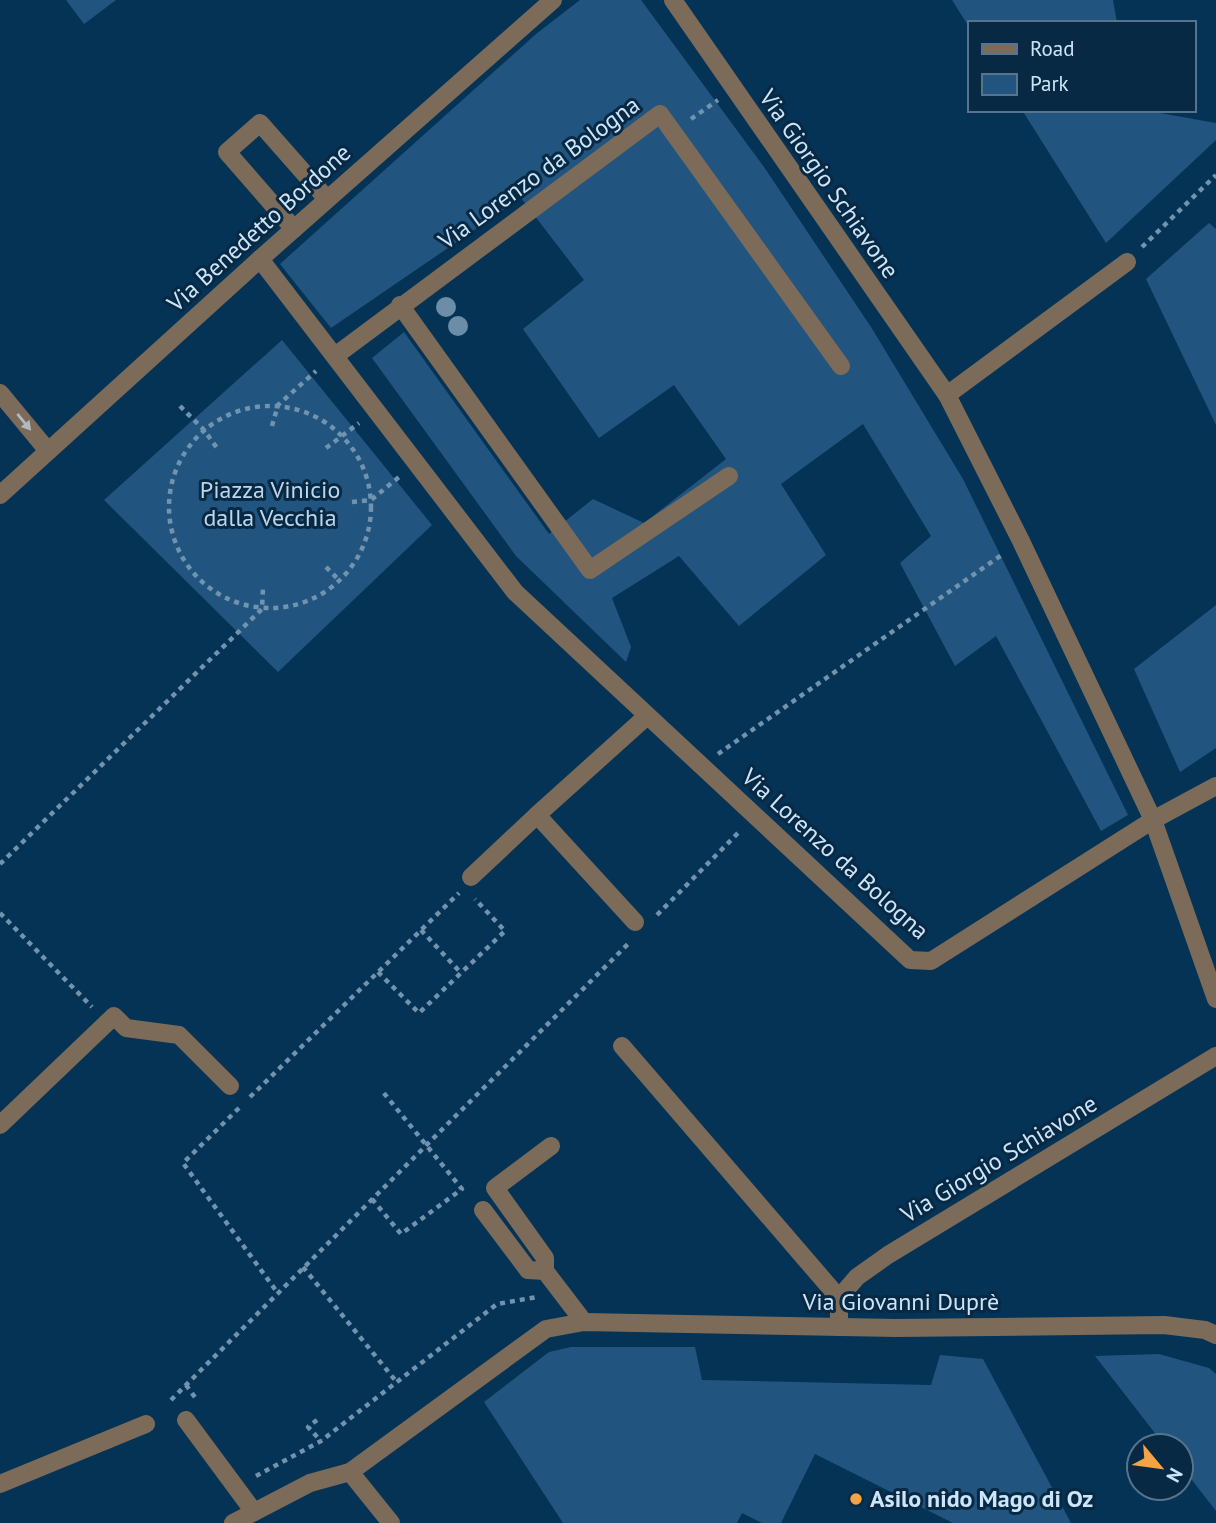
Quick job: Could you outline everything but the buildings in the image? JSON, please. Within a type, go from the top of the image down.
[{"type":"street","name":"Via Benedetto Bordone","points":[[0,495],[327,199],[531,7],[553,0]]},
{"type":"street","name":"Via Giorgio Schiavone","points":[[673,0],[947,395],[1021,541],[1153,820],[1216,999]]},
{"type":"street","name":"Via Lorenzo da Bologna","points":[[335,356],[660,114],[841,366]]},
{"type":"street","points":[[294,229],[227,152],[260,123],[327,199]]},
{"type":"street","name":"Via Lorenzo da Bologna","points":[[260,259],[515,592],[910,960],[931,961],[1153,820]]},
{"type":"street","points":[[947,395],[1127,262]]},
{"type":"street","points":[[400,305],[590,570],[729,476]]},
{"type":"street","points":[[0,393],[48,452]]},
{"type":"street","points":[[467,882],[646,716]]},
{"type":"street","points":[[1153,820],[1216,786]]},
{"type":"street","points":[[537,816],[643,922]]},
{"type":"street","points":[[0,1125],[114,1016],[126,1028],[178,1035],[230,1086]]},
{"type":"street","name":"Via Giovanni Duprè","points":[[622,1046],[839,1298]]},
{"type":"street","name":"Via Giorgio Schiavone","points":[[839,1298],[857,1277],[888,1255],[1216,1056]]},
{"type":"street","points":[[551,1146],[495,1188],[545,1258],[545,1271],[584,1322]]},
{"type":"street","points":[[483,1210],[528,1270],[545,1271]]},
{"type":"street","points":[[838,1327],[839,1298]]},
{"type":"street","name":"Via Giovanni Duprè","points":[[233,1523],[310,1483],[350,1472],[547,1329],[584,1322],[838,1327],[1164,1325],[1205,1329],[1216,1335]]},
{"type":"street","points":[[186,1420],[254,1512]]},
{"type":"street","points":[[0,1484],[146,1424]]},
{"type":"street","points":[[350,1472],[391,1523]]},
{"type":"path","points":[[673,131],[733,88]]},
{"type":"path","points":[[1127,262],[1216,175]]},
{"type":"path","points":[[308,360],[325,382]]},
{"type":"path","points":[[272,426],[278,405],[316,371]]},
{"type":"path","points":[[278,405],[303,410],[325,421],[344,437],[363,466],[371,500],[369,530],[362,548],[340,581],[317,597],[290,607],[262,608],[229,600],[201,582],[180,554],[169,522],[170,488],[182,456],[204,430],[226,415],[252,407],[278,405]]},
{"type":"path","points":[[180,406],[204,430],[217,448]]},
{"type":"path","points":[[326,448],[344,437],[376,409]]},
{"type":"path","points":[[350,414],[367,434]]},
{"type":"path","points":[[392,465],[409,486]]},
{"type":"path","points":[[352,502],[371,500],[400,476]]},
{"type":"path","name":"Via Lorenzo da Bologna","points":[[702,765],[1021,541]]},
{"type":"path","points":[[326,567],[340,581]]},
{"type":"path","points":[[0,864],[262,608],[263,588]]},
{"type":"path","points":[[643,922],[754,817]]},
{"type":"path","points":[[277,1292],[183,1163],[467,882]]},
{"type":"path","points":[[378,972],[419,1013],[505,931],[472,896]]},
{"type":"path","points":[[0,913],[108,1022]]},
{"type":"path","points":[[421,930],[461,974]]},
{"type":"path","points":[[177,1394],[632,940]]},
{"type":"path","points":[[372,1199],[401,1234],[462,1189],[383,1092]]},
{"type":"path","points":[[303,1267],[395,1380]]},
{"type":"path","points":[[235,1487],[321,1441],[395,1380],[497,1304],[562,1293]]},
{"type":"path","points":[[317,1420],[308,1427],[321,1441]]},
{"type":"green space","points":[[66,0],[116,0],[84,24]]},
{"type":"green space","points":[[580,0],[641,0],[764,167],[871,327],[963,479],[1128,815],[1101,831],[996,636],[955,666],[900,563],[931,536],[863,424],[781,484],[826,555],[739,626],[679,556],[612,598],[631,647],[626,662],[516,556],[372,358],[404,332],[549,534],[593,499],[644,523],[726,459],[674,385],[599,438],[523,329],[584,280],[521,198],[331,328],[280,264],[536,34]]},
{"type":"green space","points":[[952,0],[1113,0],[1117,21],[968,21],[968,25]]},
{"type":"green space","points":[[1023,112],[1154,112],[1216,123],[1216,140],[1106,243]]},
{"type":"green space","points":[[1209,223],[1216,229],[1216,425],[1146,279]]},
{"type":"green space","name":"Piazza Vinicio dalla Vecchia","points":[[282,340],[432,525],[278,672],[104,500]]},
{"type":"green space","points":[[1216,605],[1216,748],[1180,772],[1134,669]]},
{"type":"green space","points":[[571,1347],[695,1347],[702,1380],[931,1385],[940,1355],[983,1359],[1071,1523],[953,1523],[815,1454],[781,1523],[762,1523],[742,1513],[737,1523],[563,1523],[484,1402],[549,1352]]},
{"type":"green space","points":[[1159,1354],[1209,1368],[1216,1374],[1216,1511],[1195,1484],[1195,1432],[1154,1432],[1095,1356]]},
{"type":"place","name":"Asilo nido Mago di Oz","points":[[856,1499]]}]
